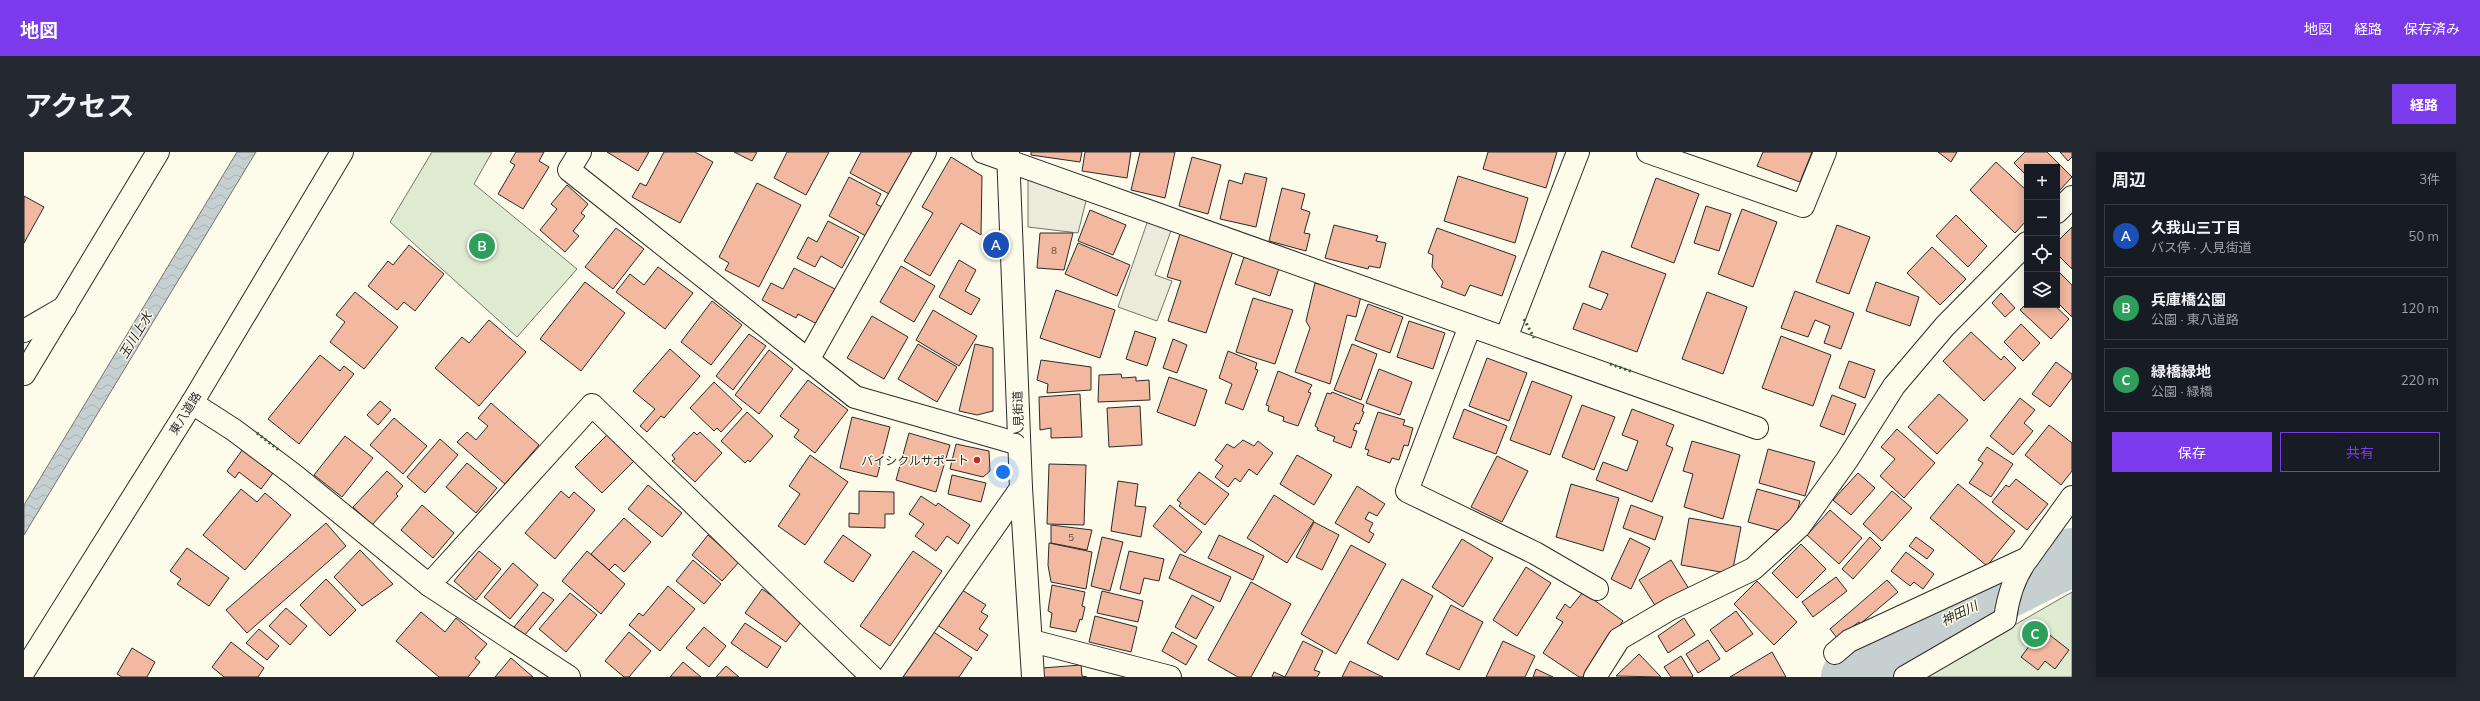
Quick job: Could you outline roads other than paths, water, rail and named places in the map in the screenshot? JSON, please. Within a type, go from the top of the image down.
[{"type":"street","points":[[24,374],[158,152]]},
{"type":"street","name":"東八道路","points":[[24,671],[192,403],[342,152]]},
{"type":"street","points":[[580,152],[569,170],[855,397],[1019,444]]},
{"type":"street","points":[[808,360],[925,152]]},
{"type":"street","points":[[984,152],[1009,156],[1470,326],[1757,428]]},
{"type":"street","points":[[1506,338],[1578,152]]},
{"type":"street","points":[[1648,152],[1803,206],[1825,152]]},
{"type":"street","name":"人見街道","points":[[1009,156],[1021,488],[1032,641],[1033,677]]},
{"type":"street","points":[[2060,209],[2072,197]]},
{"type":"street","points":[[1595,677],[1619,639],[1670,609],[1753,569],[1800,527],[1847,460],[1894,386],[1945,326],[2024,246]]},
{"type":"street","points":[[24,331],[65,307]]},
{"type":"street","points":[[1470,326],[1407,491],[1535,553],[1597,589]]},
{"type":"street","points":[[192,403],[234,430],[294,475],[429,585],[569,677]]},
{"type":"street","points":[[429,585],[592,406],[872,677]]},
{"type":"street","points":[[889,677],[1021,488]]},
{"type":"street","points":[[1905,677],[2005,619],[2007,602],[2022,565],[2072,497]]},
{"type":"street","points":[[1836,653],[1849,641],[2022,565]]},
{"type":"street","points":[[1032,641],[1170,677]]},
{"type":"water","name":"玉川上水","points":[[237,152],[256,152],[24,535],[24,505]]},
{"type":"waterway","name":"神田川","points":[[1850,677],[1896,644],[2072,557]]},
{"type":"place","name":"久我山三丁目","points":[[996,245]]},
{"type":"place","name":"兵庫橋公園","points":[[482,246]]},
{"type":"place","name":"バイシクルサポート","points":[[977,460]]},
{"type":"place","name":"緑橋緑地","points":[[2035,634]]}]
